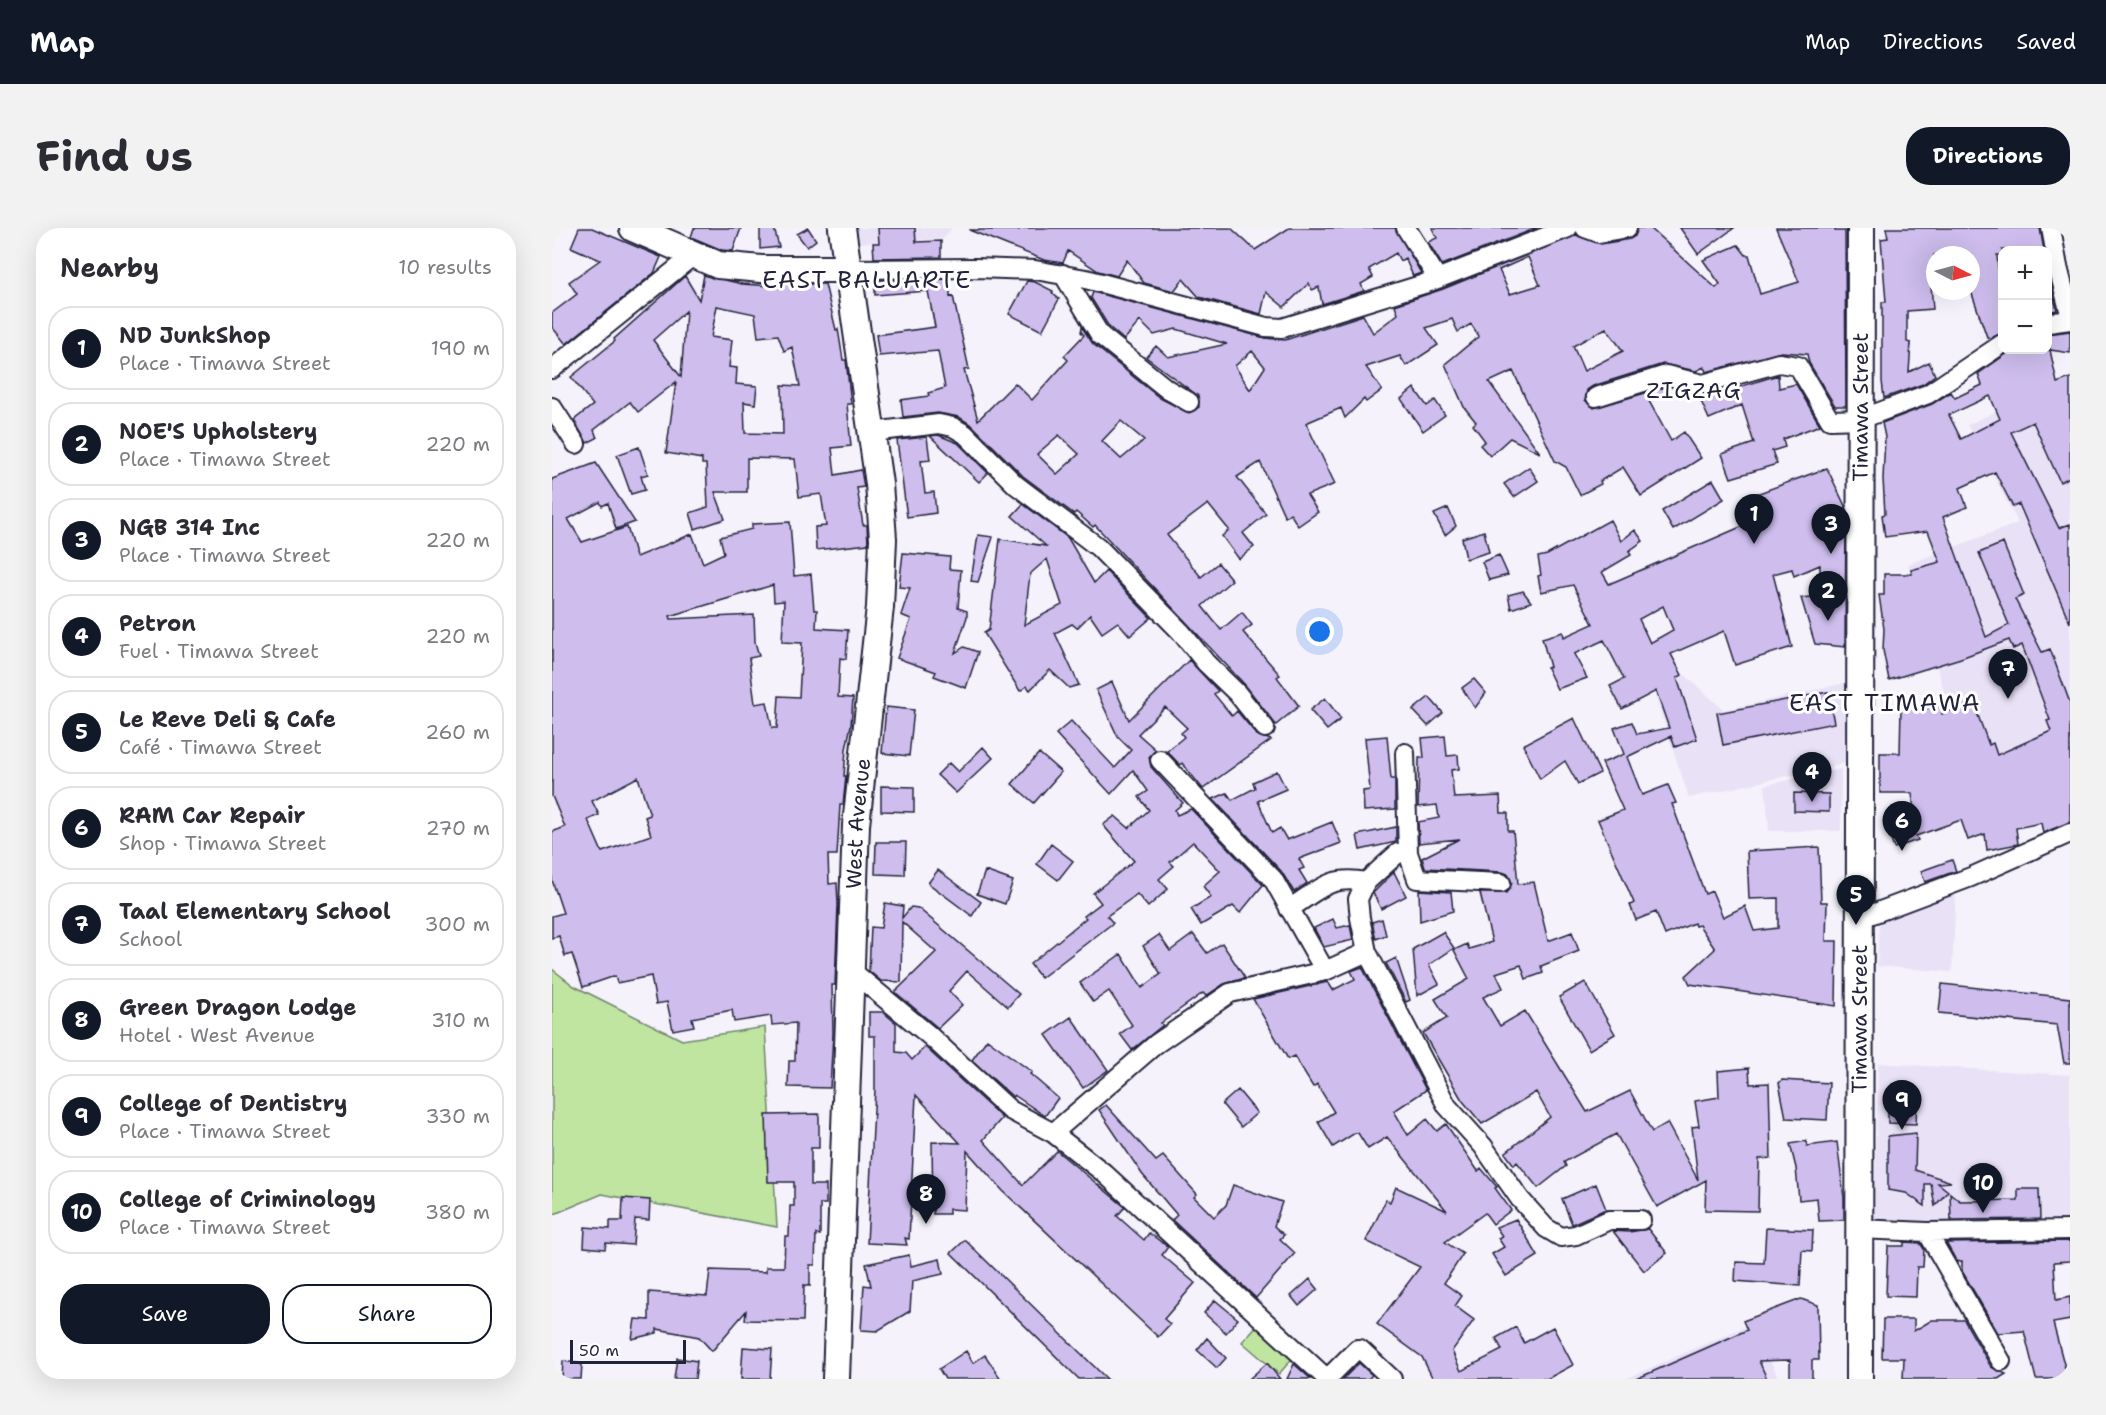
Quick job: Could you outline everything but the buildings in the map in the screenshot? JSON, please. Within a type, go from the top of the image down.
[{"type":"street","points":[[633,228],[718,265],[761,269],[1035,270],[1063,274],[1266,327],[1282,328],[1438,279],[1568,228]]},
{"type":"street","name":"West Avenue","points":[[836,1379],[853,972],[856,825],[880,607],[883,539],[872,432],[842,228]]},
{"type":"street","points":[[1406,228],[1438,279]]},
{"type":"street","points":[[1585,228],[1599,232],[1627,228]]},
{"type":"street","name":"Timawa Street","points":[[1859,1379],[1861,228]]},
{"type":"street","points":[[2051,228],[2070,314]]},
{"type":"street","points":[[552,369],[694,255]]},
{"type":"street","points":[[1063,274],[1100,335],[1167,389],[1188,402]]},
{"type":"street","points":[[2052,322],[2070,320]]},
{"type":"street","points":[[1596,397],[1666,375],[1703,384],[1779,363],[1798,366],[1830,420],[1861,419],[1928,394],[1998,347]]},
{"type":"street","points":[[552,407],[576,444]]},
{"type":"street","points":[[872,432],[939,424],[953,427],[965,434],[1017,485],[1098,547],[1181,632],[1206,663],[1237,693],[1265,728]]},
{"type":"street","points":[[1405,753],[1408,853],[1417,879],[1501,883]]},
{"type":"street","points":[[1160,760],[1273,879],[1325,971]]},
{"type":"street","points":[[1859,919],[1971,877],[2070,832]]},
{"type":"street","points":[[1408,853],[1398,854],[1366,882],[1358,899],[1367,952],[1448,1106],[1483,1146],[1520,1199],[1546,1228],[1561,1237],[1576,1235],[1609,1221],[1641,1220]]},
{"type":"street","points":[[1289,909],[1332,881],[1346,878],[1366,882]]},
{"type":"street","points":[[1053,1133],[1156,1044],[1230,993],[1325,971],[1367,952]]},
{"type":"street","points":[[853,972],[930,1036],[1010,1110],[1053,1133],[1104,1173],[1324,1376],[1329,1377],[1357,1349],[1360,1349],[1392,1379]]},
{"type":"street","points":[[1859,1229],[1928,1232],[2070,1230]]},
{"type":"street","points":[[1928,1232],[2001,1361]]},
{"type":"shaded area","points":[[856,228],[952,228],[943,239],[857,243]]},
{"type":"shaded area","points":[[2070,376],[2070,757],[1972,792],[1908,564],[2018,523],[1967,425]]},
{"type":"shaded area","points":[[1685,675],[1724,710],[1845,683],[1845,763],[1689,798],[1654,692]]},
{"type":"shaded area","points":[[1841,769],[1841,831],[1769,831],[1765,785]]},
{"type":"shaded area","points":[[1956,892],[1952,972],[1877,966],[1879,920]]},
{"type":"shaded area","points":[[1878,1063],[2070,1075],[2070,1223],[1874,1222]]},
{"type":"shaded area","points":[[1753,1323],[1779,1379],[1625,1379]]},
{"type":"green space","points":[[552,969],[574,986],[682,1040],[765,1027],[777,1227],[602,1194],[552,1215]]},
{"type":"green space","points":[[1260,1322],[1296,1354],[1279,1374],[1242,1342]]},
{"type":"place","name":"ND JunkShop","points":[[1754,544]]},
{"type":"place","name":"NGB 314 Inc","points":[[1831,554]]},
{"type":"place","name":"NOE'S Upholstery","points":[[1828,621]]},
{"type":"place","name":"Taal Elementary School","points":[[2008,699]]},
{"type":"place","name":"Petron","points":[[1812,802]]},
{"type":"place","name":"RAM Car Repair","points":[[1902,851]]},
{"type":"place","name":"Le Reve Deli & Cafe","points":[[1856,925]]},
{"type":"place","name":"College of Dentistry","points":[[1902,1130]]},
{"type":"place","name":"College of Criminology","points":[[1983,1213]]},
{"type":"place","name":"Green Dragon Lodge","points":[[926,1224]]},
{"type":"district","name":"EAST BALUARTE","points":[[867,280]]},
{"type":"district","name":"ZIGZAG","points":[[1694,390]]},
{"type":"district","name":"EAST TIMAWA","points":[[1885,703]]}]
